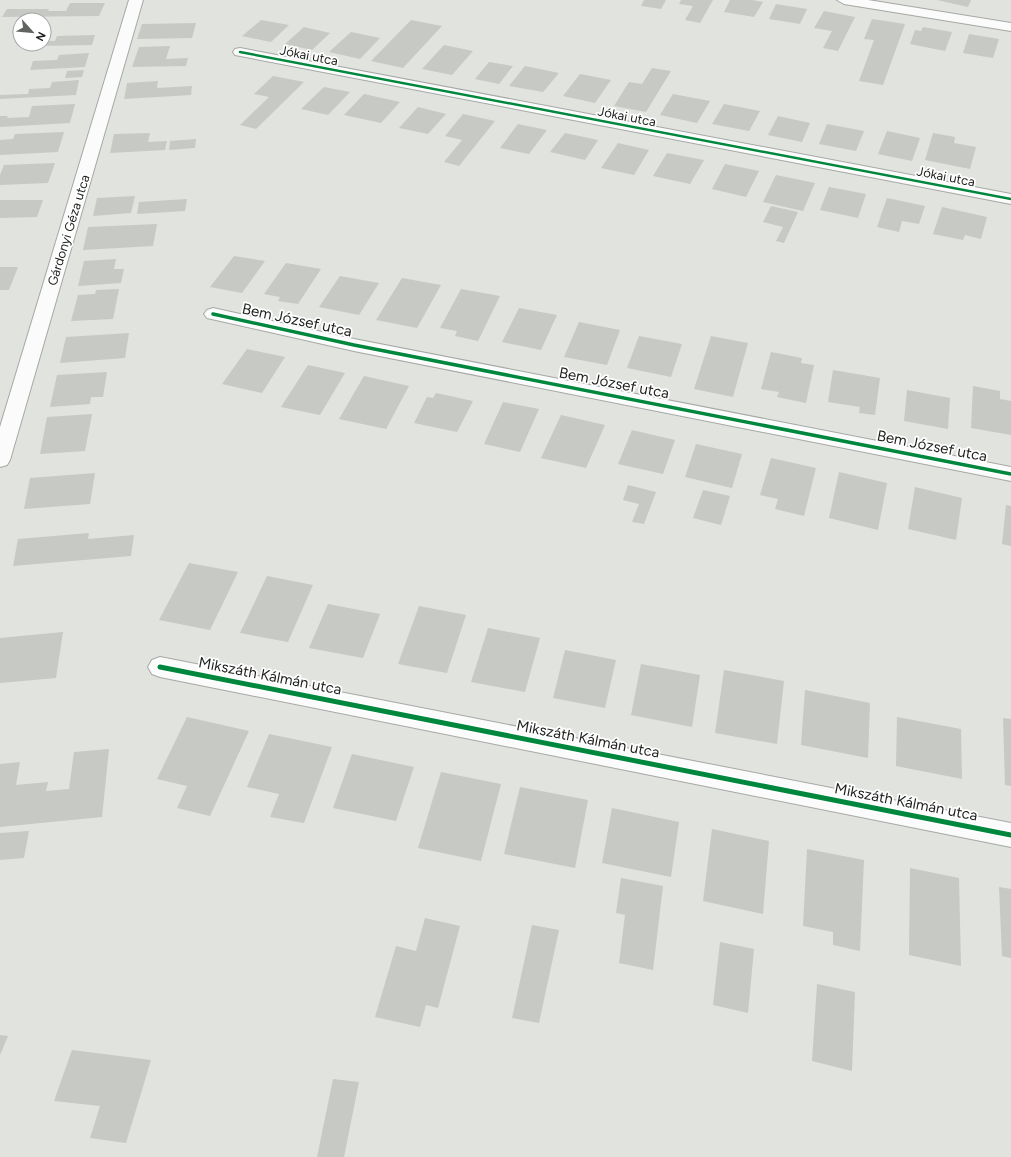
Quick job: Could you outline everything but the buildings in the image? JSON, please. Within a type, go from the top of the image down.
[{"type":"street","name":"Gárdonyi Géza utca","points":[[0,460],[136,0]]},
{"type":"street","points":[[844,0],[1011,26]]},
{"type":"street","name":"Jókai utca","points":[[240,52],[1011,199]]},
{"type":"street","name":"Bem József utca","points":[[213,314],[362,346],[1011,474]]},
{"type":"street","name":"Mikszáth Kálmán utca","points":[[160,667],[1011,835]]},
{"type":"cycle path","points":[[240,52],[1011,199]]},
{"type":"cycle path","points":[[213,314],[354,345],[1011,474]]},
{"type":"cycle path","points":[[160,667],[1011,835]]}]
